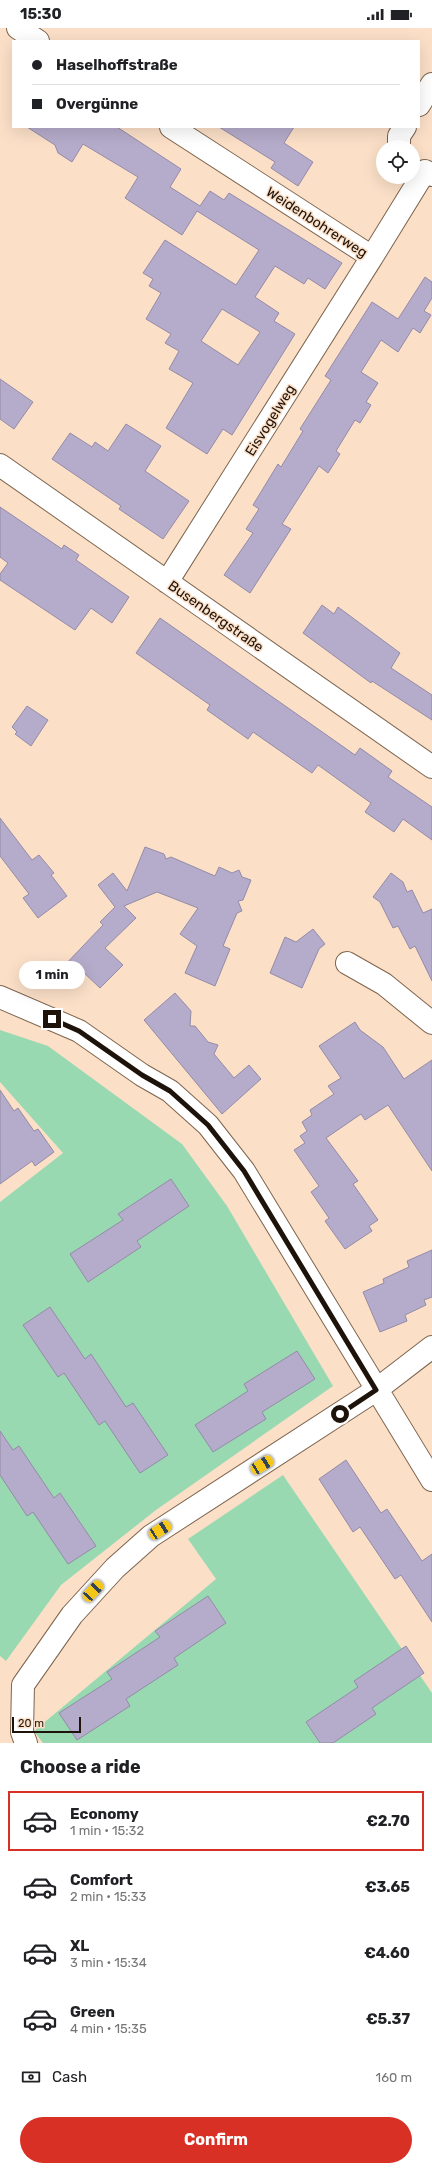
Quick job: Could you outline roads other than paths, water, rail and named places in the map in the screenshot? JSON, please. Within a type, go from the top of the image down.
[{"type":"street","points":[[18,28],[36,40]]},
{"type":"street","points":[[420,103],[432,84]]},
{"type":"street","name":"Weidenbohrerweg","points":[[173,128],[372,257],[423,170]]},
{"type":"street","points":[[399,140],[399,136],[404,128]]},
{"type":"street","name":"Eisvogelweg","points":[[167,582],[372,257]]},
{"type":"street","name":"Busenbergstraße","points":[[0,465],[432,767]]},
{"type":"street","points":[[347,963],[384,984],[432,1023]]},
{"type":"street","points":[[0,998],[79,1031],[142,1075],[170,1091],[208,1125],[244,1171],[432,1480]]},
{"type":"street","points":[[26,1743],[22,1732],[23,1685],[72,1615],[115,1568],[151,1536],[376,1390],[432,1347]]}]
